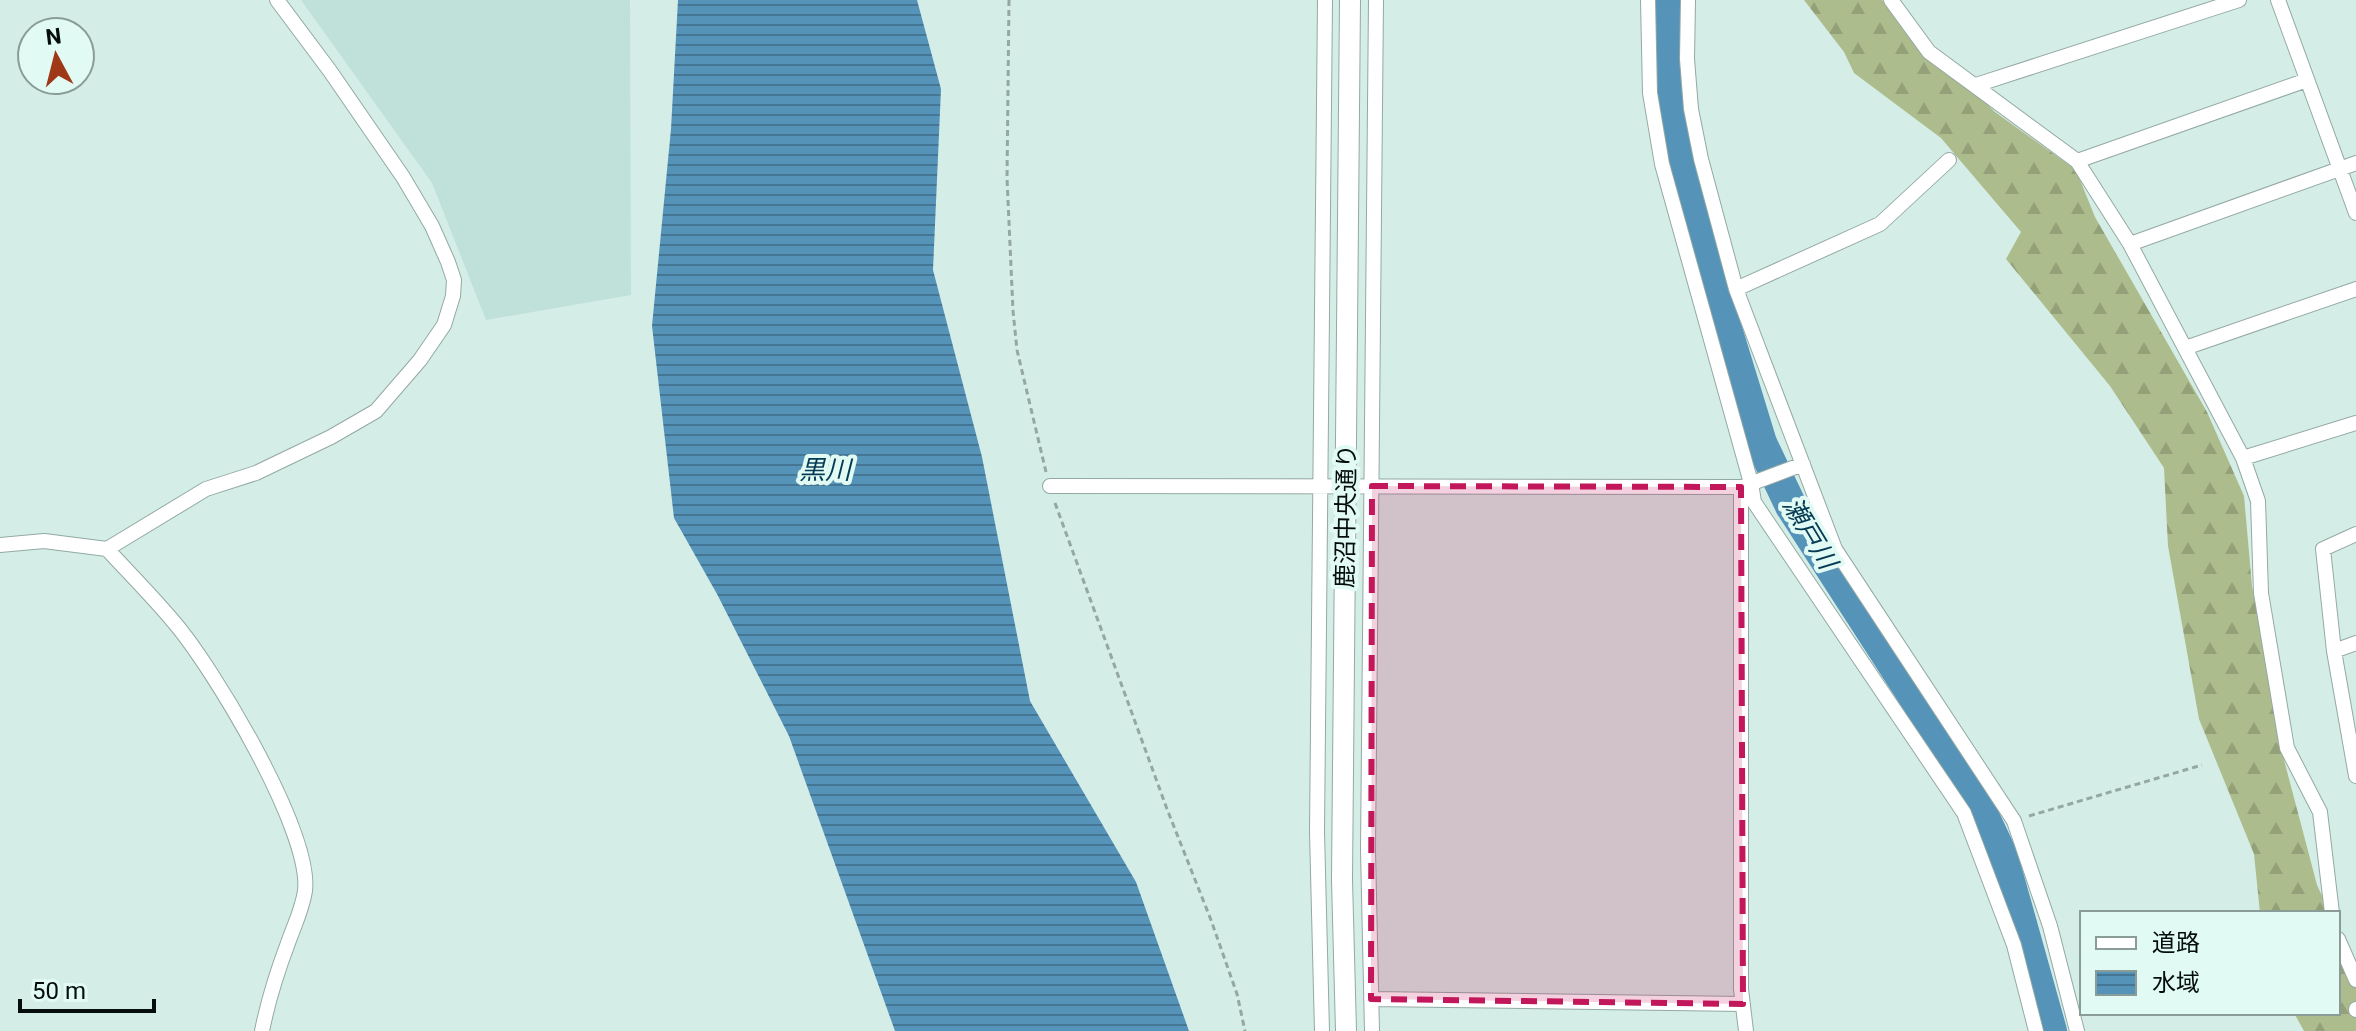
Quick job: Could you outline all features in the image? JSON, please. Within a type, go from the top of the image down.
[{"type":"street","points":[[0,545],[44,541],[107,549],[206,489],[256,473],[331,437],[376,411],[420,360],[444,325],[453,296],[454,280],[432,226],[403,177],[277,0]]},
{"type":"street","points":[[1322,1031],[1317,832],[1325,0]]},
{"type":"street","name":"鹿沼中央通り","points":[[1346,1031],[1342,880],[1350,0]]},
{"type":"street","points":[[1372,1031],[1368,834],[1376,0]]},
{"type":"street","points":[[1648,0],[1650,93],[1662,164],[1746,485],[1754,502],[1964,813],[2014,945],[2036,1031]]},
{"type":"street","points":[[1688,0],[1687,59],[1691,109],[1701,159],[1736,289],[1835,549],[2014,821],[2050,926],[2077,1031]]},
{"type":"street","points":[[1892,0],[1929,52],[2077,161],[2130,244],[2243,458],[2258,501],[2261,593],[2287,748],[2320,812],[2332,911]]},
{"type":"street","points":[[1976,85],[2239,0]]},
{"type":"street","points":[[2278,0],[2356,213]]},
{"type":"street","points":[[2077,161],[2307,80]]},
{"type":"street","points":[[1736,289],[1880,224],[1949,160]]},
{"type":"street","points":[[2130,244],[2356,163]]},
{"type":"street","points":[[2185,348],[2356,289]]},
{"type":"street","points":[[2243,458],[2356,423]]},
{"type":"street","points":[[1050,486],[1746,485],[1803,464]]},
{"type":"street","points":[[1746,485],[1741,989],[1746,1031]]},
{"type":"street","points":[[2355,766],[2334,651],[2323,549],[2356,534]]},
{"type":"street","points":[[107,549],[175,622],[228,700],[272,781],[301,851],[305,889],[300,913],[268,998],[262,1031]]},
{"type":"street","points":[[2334,651],[2356,643]]},
{"type":"street","points":[[2340,944],[2356,980]]},
{"type":"street","points":[[1371,999],[1743,1004]]},
{"type":"path","points":[[1009,0],[1007,178],[1017,350],[1050,486],[1167,809],[1211,920],[1237,994],[1245,1031]]},
{"type":"path","points":[[2014,821],[2202,765]]},
{"type":"highlighted area","points":[[1372,486],[1741,487],[1743,1004],[1371,999]]},
{"type":"shaded area","points":[[301,0],[630,0],[631,295],[486,320],[432,183]]},
{"type":"green space","points":[[1804,0],[1882,0],[1995,112],[2076,170],[2095,217],[2207,412],[2244,496],[2252,586],[2283,756],[2317,885],[2329,911],[2260,911],[2254,854],[2199,719],[2168,546],[2164,468],[2110,386],[2006,259],[2021,232],[1941,138],[1854,73],[1844,52]]},
{"type":"green space","points":[[2340,937],[2356,974],[2356,1031],[2304,1031],[2295,1015],[2340,1015]]},
{"type":"water","name":"黒川","points":[[678,0],[917,0],[941,89],[933,270],[982,457],[1030,701],[1136,882],[1189,1031],[895,1031],[789,736],[717,594],[674,518],[652,326],[671,129]]},
{"type":"waterway","name":"瀬戸川","points":[[1671,0],[1671,80],[1677,140],[1705,260],[1761,443],[1791,506],[1962,771],[2002,856],[2051,1031]]}]
